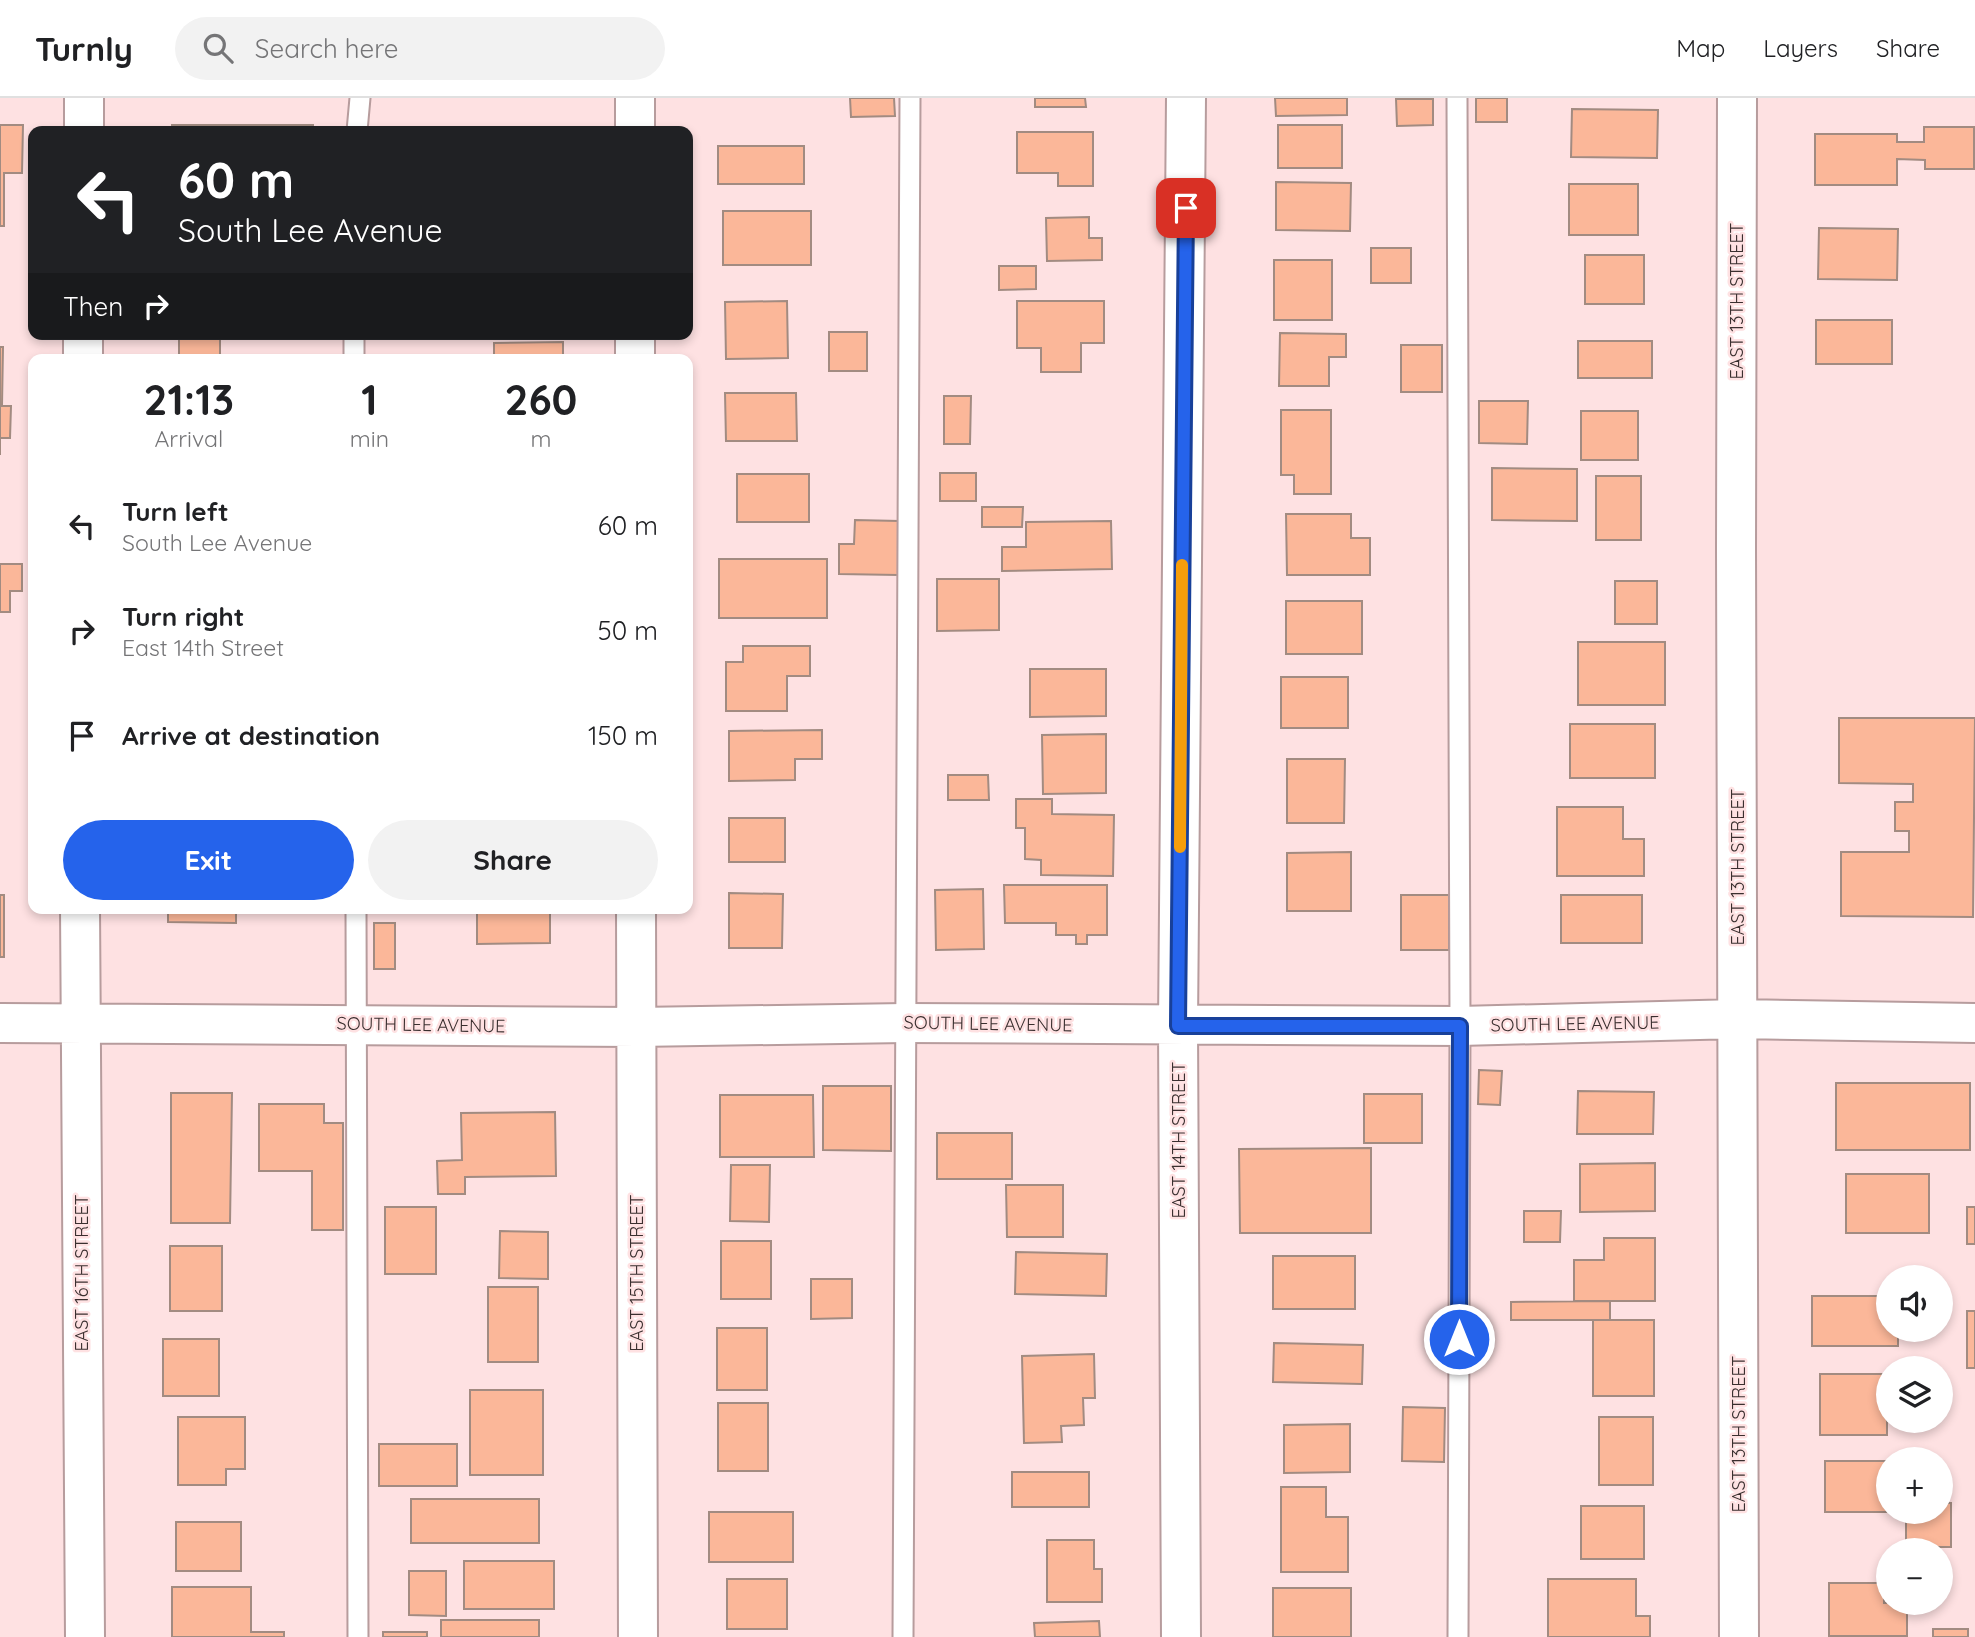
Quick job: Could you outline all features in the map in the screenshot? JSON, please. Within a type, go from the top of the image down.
[{"type":"street","points":[[84,98],[84,126]]},
{"type":"street","points":[[635,98],[635,126]]},
{"type":"street","name":"EAST 14TH STREET","points":[[1181,1637],[1178,1026],[1186,98]]},
{"type":"street","name":"EAST 13TH STREET","points":[[1737,98],[1739,1637]]},
{"type":"street","name":"EAST 16TH STREET","points":[[80,914],[85,1637]]},
{"type":"street","name":"EAST 15TH STREET","points":[[636,914],[638,1637]]},
{"type":"street","name":"SOUTH LEE AVENUE","points":[[0,1023],[637,1027],[905,1023],[1460,1026],[1738,1019],[1975,1023]]},
{"type":"lane","points":[[357,126],[360,98]]},
{"type":"lane","points":[[902,1637],[910,98]]},
{"type":"lane","points":[[1457,98],[1460,1026],[1458,1637]]},
{"type":"lane","points":[[356,914],[358,1637]]},
{"type":"building","points":[[850,98],[894,98],[895,116],[851,117]]},
{"type":"building","points":[[1035,98],[1085,98],[1086,107],[1035,107]]},
{"type":"building","points":[[1275,98],[1347,98],[1347,115],[1276,116]]},
{"type":"building","points":[[1476,98],[1507,98],[1507,122],[1476,122]]},
{"type":"building","points":[[1396,99],[1433,99],[1433,125],[1397,126]]},
{"type":"building","points":[[1572,109],[1658,110],[1657,158],[1571,157]]},
{"type":"building","points":[[0,125],[23,125],[22,173],[4,173],[4,226],[0,226]]},
{"type":"building","points":[[172,125],[313,125],[313,126]]},
{"type":"building","points":[[1278,125],[1342,125],[1342,168],[1278,168]]},
{"type":"building","points":[[1924,127],[1974,127],[1974,169],[1925,169],[1925,160],[1897,159],[1897,185],[1815,185],[1815,134],[1897,134],[1897,142],[1924,142]]},
{"type":"building","points":[[1017,132],[1093,132],[1093,186],[1058,186],[1058,173],[1017,173]]},
{"type":"building","points":[[718,146],[804,146],[804,184],[718,184]]},
{"type":"building","points":[[1276,182],[1351,183],[1350,231],[1276,230]]},
{"type":"building","points":[[1569,184],[1638,184],[1638,235],[1569,235]]},
{"type":"building","points":[[723,211],[811,211],[811,265],[723,265]]},
{"type":"building","points":[[1089,217],[1089,238],[1102,238],[1102,260],[1047,261],[1046,218]]},
{"type":"building","points":[[1819,228],[1898,229],[1897,280],[1818,279]]},
{"type":"building","points":[[1371,248],[1411,248],[1411,283],[1371,283]]},
{"type":"building","points":[[1585,255],[1644,255],[1644,304],[1585,304]]},
{"type":"building","points":[[1274,260],[1332,260],[1332,320],[1274,320]]},
{"type":"building","points":[[999,266],[1036,266],[1036,289],[999,290]]},
{"type":"building","points":[[787,301],[788,358],[726,359],[725,302]]},
{"type":"building","points":[[1017,301],[1104,301],[1104,343],[1081,343],[1081,372],[1041,372],[1041,348],[1017,348]]},
{"type":"building","points":[[1816,320],[1892,320],[1892,364],[1816,364]]},
{"type":"building","points":[[829,332],[867,332],[867,371],[829,371]]},
{"type":"building","points":[[1280,333],[1346,334],[1346,357],[1329,357],[1329,386],[1279,386]]},
{"type":"building","points":[[179,340],[220,340],[220,354],[179,354]]},
{"type":"building","points":[[1578,341],[1652,341],[1652,378],[1578,378]]},
{"type":"building","points":[[563,342],[563,354],[494,354],[494,343]]},
{"type":"building","points":[[1401,345],[1442,345],[1442,392],[1401,392]]},
{"type":"building","points":[[0,347],[3,347],[2,406],[11,406],[10,438],[0,438]]},
{"type":"building","points":[[725,393],[796,393],[797,441],[726,441]]},
{"type":"building","points":[[944,396],[971,396],[970,444],[944,444]]},
{"type":"building","points":[[1479,401],[1528,401],[1527,444],[1479,443]]},
{"type":"building","points":[[1281,410],[1331,410],[1331,494],[1294,494],[1294,475],[1281,475]]},
{"type":"building","points":[[1581,411],[1638,411],[1638,460],[1581,460]]},
{"type":"building","points":[[1492,468],[1577,469],[1577,521],[1492,520]]},
{"type":"building","points":[[940,473],[976,473],[976,501],[940,501]]},
{"type":"building","points":[[737,474],[809,474],[809,522],[737,522]]},
{"type":"building","points":[[1596,476],[1641,476],[1641,540],[1596,540]]},
{"type":"building","points":[[982,507],[1023,507],[1022,527],[982,527]]},
{"type":"building","points":[[1286,514],[1351,514],[1351,538],[1370,538],[1370,575],[1287,575]]},
{"type":"building","points":[[855,520],[899,521],[898,575],[839,574],[839,544],[854,544]]},
{"type":"building","points":[[1111,521],[1112,569],[1002,571],[1002,547],[1026,547],[1026,522]]},
{"type":"building","points":[[719,559],[827,559],[827,618],[719,618]]},
{"type":"building","points":[[0,564],[22,564],[22,591],[10,591],[10,612],[0,612]]},
{"type":"building","points":[[937,579],[999,579],[999,630],[937,631]]},
{"type":"building","points":[[1615,581],[1657,581],[1657,624],[1615,624]]},
{"type":"building","points":[[1286,601],[1362,601],[1362,654],[1286,654]]},
{"type":"building","points":[[1578,642],[1665,642],[1665,705],[1578,705]]},
{"type":"building","points":[[743,646],[810,646],[810,676],[787,676],[787,711],[726,711],[726,662],[743,662]]},
{"type":"building","points":[[1030,669],[1106,669],[1106,716],[1030,717]]},
{"type":"building","points":[[1281,677],[1348,677],[1348,728],[1281,728]]},
{"type":"building","points":[[1839,718],[1975,718],[1973,917],[1841,916],[1841,852],[1909,852],[1909,831],[1895,831],[1895,802],[1913,802],[1913,784],[1839,783]]},
{"type":"building","points":[[1570,724],[1655,724],[1655,778],[1570,778]]},
{"type":"building","points":[[822,730],[822,759],[795,759],[795,780],[729,781],[729,731]]},
{"type":"building","points":[[1106,734],[1106,793],[1043,794],[1042,735]]},
{"type":"building","points":[[1287,759],[1345,759],[1344,823],[1287,823]]},
{"type":"building","points":[[948,775],[988,775],[989,800],[948,800]]},
{"type":"building","points":[[1016,799],[1052,799],[1052,814],[1114,815],[1113,876],[1041,875],[1041,860],[1025,859],[1025,828],[1016,828]]},
{"type":"building","points":[[1557,807],[1623,807],[1623,839],[1644,839],[1644,876],[1557,876]]},
{"type":"building","points":[[729,818],[785,818],[785,862],[729,862]]},
{"type":"building","points":[[1351,852],[1351,911],[1287,911],[1287,853]]},
{"type":"building","points":[[1004,885],[1107,885],[1107,935],[1087,935],[1087,944],[1076,944],[1076,935],[1056,935],[1056,923],[1005,923]]},
{"type":"building","points":[[983,889],[984,949],[936,950],[935,890]]},
{"type":"building","points":[[729,893],[783,894],[782,948],[729,948]]},
{"type":"building","points":[[0,895],[4,895],[4,957],[0,957]]},
{"type":"building","points":[[1401,895],[1449,895],[1449,950],[1401,950]]},
{"type":"building","points":[[1561,895],[1642,895],[1642,943],[1561,943]]},
{"type":"building","points":[[168,914],[236,914],[236,923],[168,922]]},
{"type":"building","points":[[477,914],[550,914],[550,943],[477,944]]},
{"type":"building","points":[[374,923],[395,923],[395,969],[374,969]]},
{"type":"building","points":[[1479,1070],[1502,1071],[1500,1105],[1478,1104]]},
{"type":"building","points":[[1836,1083],[1970,1083],[1970,1150],[1836,1150]]},
{"type":"building","points":[[823,1086],[891,1086],[891,1151],[823,1150]]},
{"type":"building","points":[[1578,1091],[1654,1092],[1653,1134],[1577,1134]]},
{"type":"building","points":[[171,1093],[232,1093],[230,1223],[171,1223]]},
{"type":"building","points":[[1364,1094],[1422,1094],[1422,1143],[1364,1143]]},
{"type":"building","points":[[720,1095],[813,1095],[814,1157],[720,1157]]},
{"type":"building","points":[[259,1104],[324,1104],[324,1123],[343,1123],[343,1230],[312,1230],[312,1171],[259,1171]]},
{"type":"building","points":[[555,1112],[556,1176],[465,1177],[465,1194],[438,1194],[437,1161],[462,1160],[461,1113]]},
{"type":"building","points":[[937,1133],[1012,1133],[1012,1179],[937,1179]]},
{"type":"building","points":[[1371,1148],[1371,1233],[1240,1233],[1239,1149]]},
{"type":"building","points":[[1655,1163],[1655,1211],[1580,1212],[1580,1164]]},
{"type":"building","points":[[731,1165],[770,1165],[769,1222],[730,1221]]},
{"type":"building","points":[[1846,1174],[1929,1174],[1929,1233],[1846,1233]]},
{"type":"building","points":[[1006,1185],[1063,1185],[1063,1237],[1007,1237]]},
{"type":"building","points":[[385,1207],[436,1207],[436,1274],[385,1274]]},
{"type":"building","points":[[1967,1207],[1975,1207],[1975,1244],[1967,1244]]},
{"type":"building","points":[[1524,1211],[1561,1211],[1560,1242],[1524,1242]]},
{"type":"building","points":[[500,1231],[548,1232],[548,1279],[499,1278]]},
{"type":"building","points":[[1604,1238],[1655,1238],[1655,1301],[1574,1301],[1574,1260],[1604,1260]]},
{"type":"building","points":[[721,1241],[771,1241],[771,1299],[721,1299]]},
{"type":"building","points":[[170,1246],[222,1246],[222,1311],[170,1311]]},
{"type":"building","points":[[1016,1252],[1107,1254],[1106,1296],[1015,1294]]},
{"type":"building","points":[[1273,1256],[1355,1256],[1355,1309],[1273,1309]]},
{"type":"building","points":[[811,1279],[852,1279],[852,1318],[811,1319]]},
{"type":"building","points":[[488,1287],[538,1287],[538,1362],[488,1362]]},
{"type":"building","points":[[1812,1296],[1876,1296],[1876,1342],[1898,1342],[1898,1346],[1812,1346]]},
{"type":"building","points":[[1610,1301],[1610,1320],[1511,1320],[1511,1302]]},
{"type":"building","points":[[1967,1311],[1975,1311],[1975,1368],[1967,1368]]},
{"type":"building","points":[[1593,1320],[1654,1320],[1654,1396],[1593,1396]]},
{"type":"building","points":[[717,1328],[767,1328],[767,1390],[717,1390]]},
{"type":"building","points":[[163,1339],[219,1339],[219,1396],[163,1396]]},
{"type":"building","points":[[1274,1343],[1363,1345],[1362,1384],[1273,1382]]},
{"type":"building","points":[[1094,1354],[1095,1398],[1083,1398],[1084,1425],[1061,1426],[1062,1442],[1024,1443],[1022,1356]]},
{"type":"building","points":[[1820,1374],[1876,1374],[1876,1433],[1887,1435],[1820,1435]]},
{"type":"building","points":[[470,1390],[543,1390],[543,1475],[470,1475]]},
{"type":"building","points":[[718,1403],[768,1403],[768,1471],[718,1471]]},
{"type":"building","points":[[1403,1407],[1445,1408],[1444,1462],[1402,1461]]},
{"type":"building","points":[[178,1417],[245,1417],[245,1469],[226,1469],[226,1485],[178,1485]]},
{"type":"building","points":[[1599,1417],[1653,1417],[1653,1485],[1599,1485]]},
{"type":"building","points":[[1350,1424],[1350,1472],[1284,1473],[1284,1425]]},
{"type":"building","points":[[379,1444],[457,1444],[457,1486],[379,1486]]},
{"type":"building","points":[[1825,1461],[1876,1461],[1876,1512],[1825,1512]]},
{"type":"building","points":[[1012,1472],[1089,1472],[1089,1507],[1012,1507]]},
{"type":"building","points":[[1281,1487],[1326,1487],[1326,1517],[1348,1517],[1348,1572],[1281,1572]]},
{"type":"building","points":[[411,1499],[539,1499],[539,1543],[411,1543]]},
{"type":"building","points":[[1581,1506],[1644,1506],[1644,1559],[1581,1559]]},
{"type":"building","points":[[709,1512],[793,1512],[793,1562],[709,1562]]},
{"type":"building","points":[[176,1522],[241,1522],[241,1571],[176,1571]]},
{"type":"building","points":[[1906,1524],[1951,1524],[1951,1538],[1906,1538]]},
{"type":"building","points":[[1047,1540],[1094,1540],[1094,1569],[1102,1569],[1102,1602],[1047,1602]]},
{"type":"building","points":[[464,1561],[554,1561],[554,1609],[464,1609]]},
{"type":"building","points":[[409,1571],[446,1571],[446,1616],[409,1615]]},
{"type":"building","points":[[727,1579],[787,1579],[787,1629],[727,1629]]},
{"type":"building","points":[[1548,1579],[1636,1579],[1636,1616],[1650,1616],[1650,1637],[1548,1637]]},
{"type":"building","points":[[1829,1583],[1876,1583],[1876,1615],[1907,1615],[1907,1636],[1829,1636]]},
{"type":"building","points":[[172,1587],[251,1587],[251,1632],[284,1632],[284,1637],[172,1637]]},
{"type":"building","points":[[1273,1588],[1351,1588],[1351,1637],[1273,1637]]},
{"type":"building","points":[[441,1620],[539,1620],[539,1637],[441,1637]]},
{"type":"building","points":[[1099,1621],[1100,1637],[1035,1637],[1034,1623]]},
{"type":"building","points":[[1933,1629],[1968,1629],[1968,1637],[1933,1637]]},
{"type":"building","points":[[383,1632],[427,1632],[427,1637],[383,1637]]},
{"type":"slow traffic","points":[[1180,847],[1182,565]]},
{"type":"route","points":[[1186,208],[1178,1026],[1460,1026],[1459,1339]]}]
